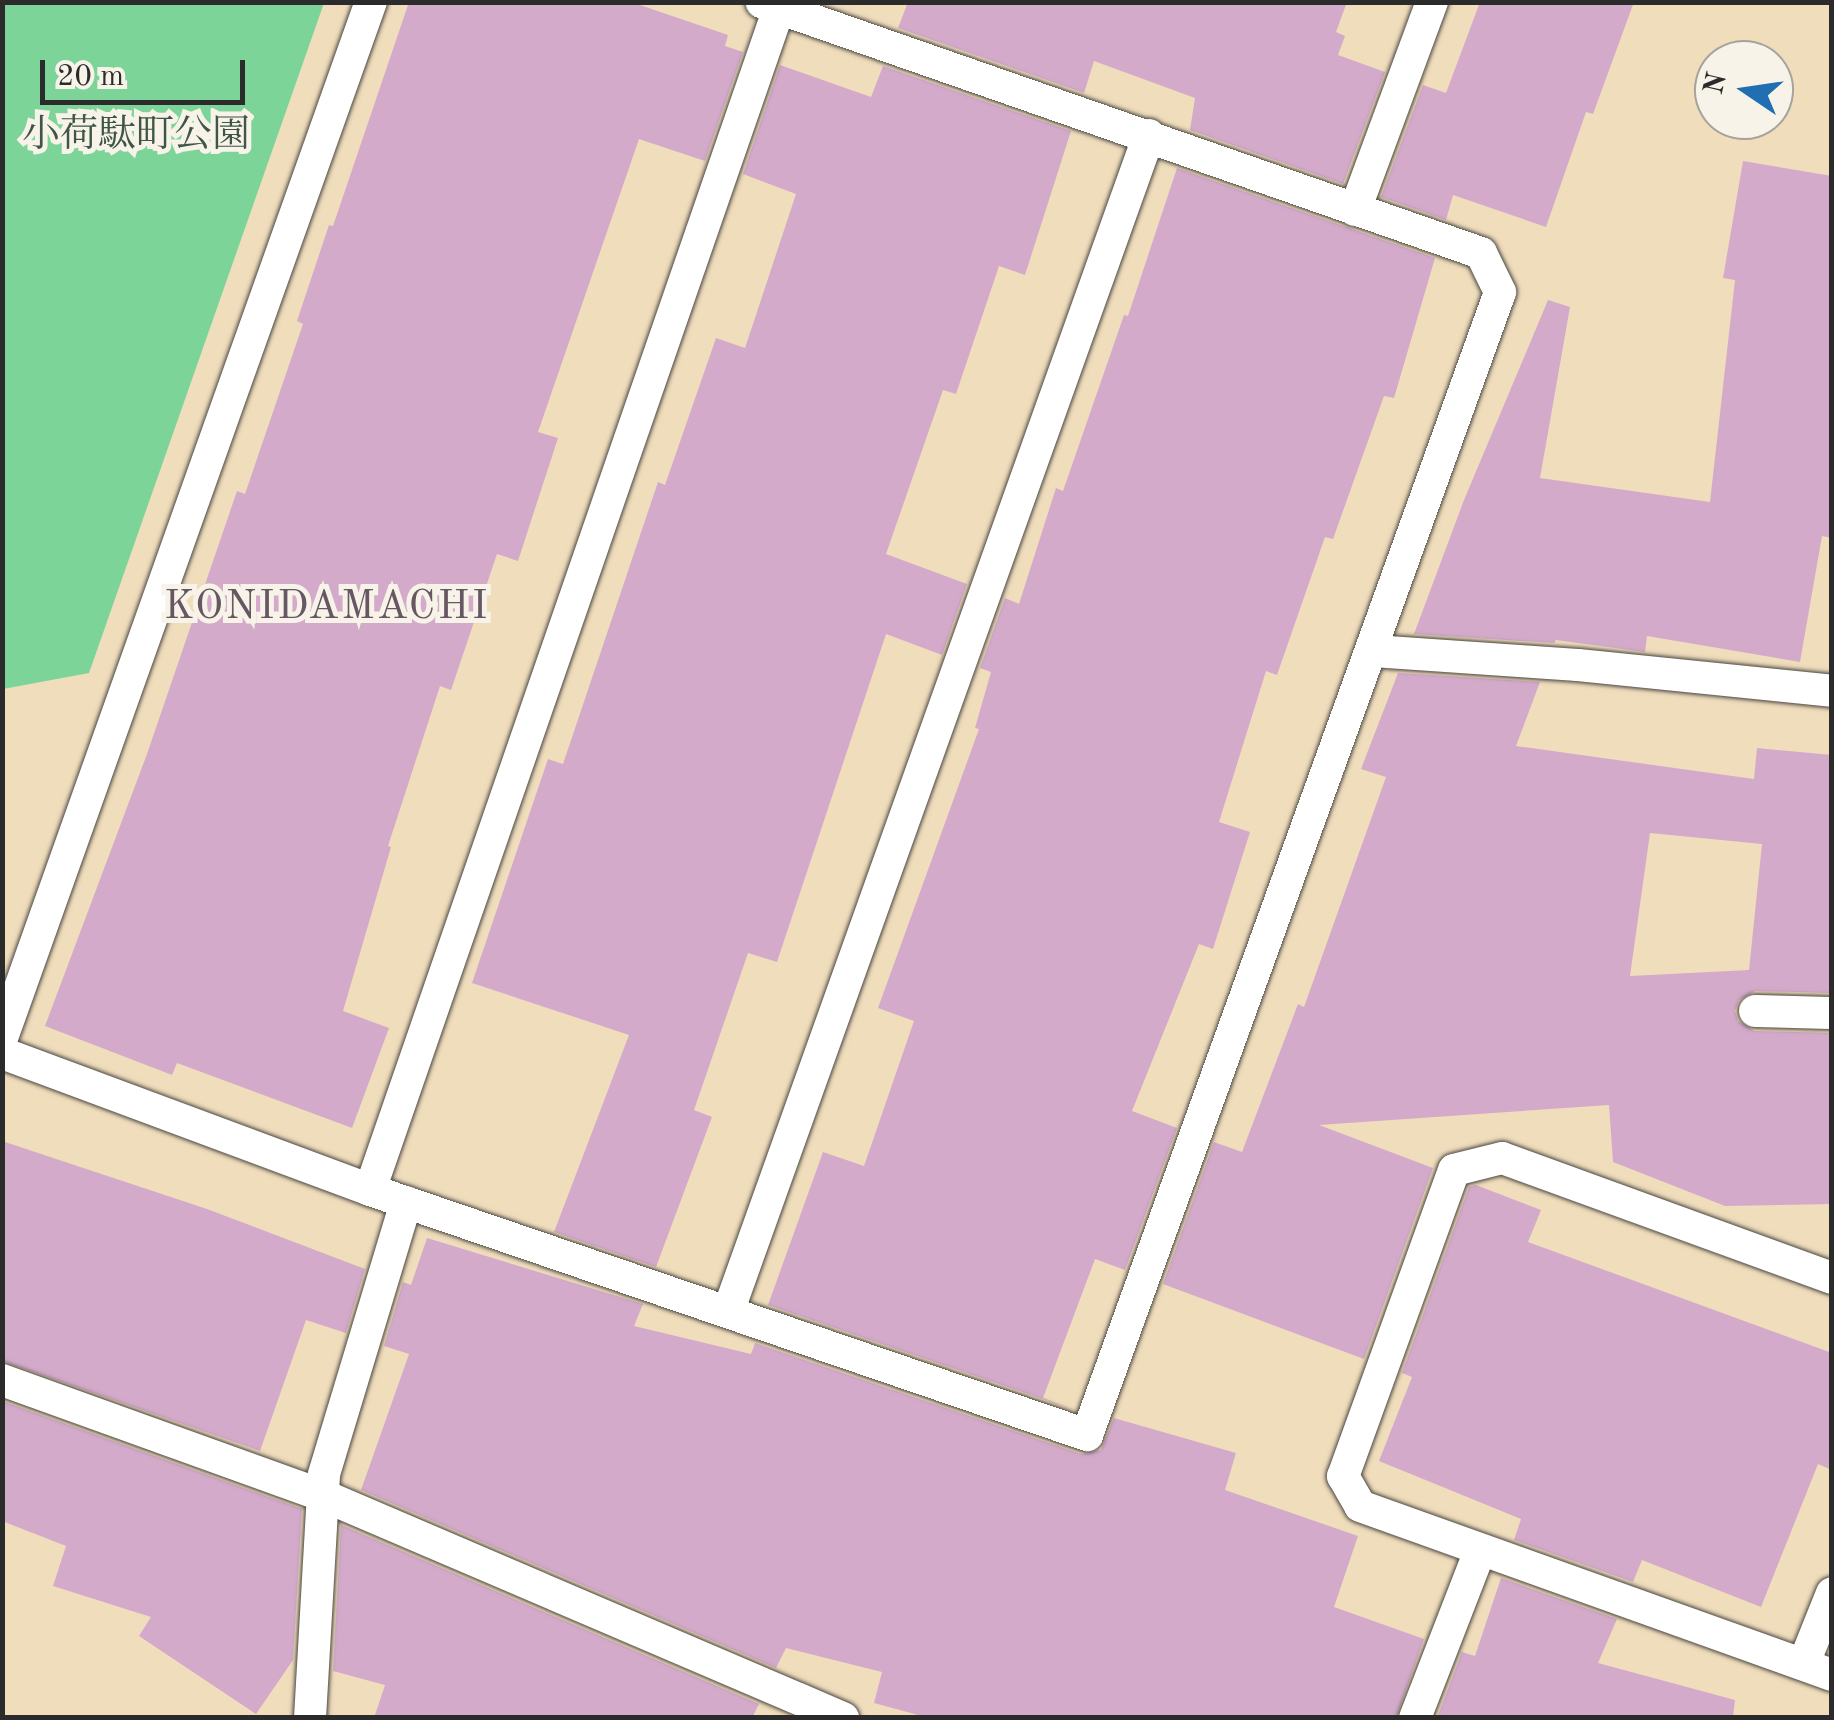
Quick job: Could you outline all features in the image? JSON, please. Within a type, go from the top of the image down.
[{"type":"lane","points":[[2,1038],[370,2]]},
{"type":"lane","points":[[1356,210],[1432,2]]},
{"type":"lane","points":[[2,1052],[370,1190],[1086,1435],[1500,292],[1481,253],[1150,134],[770,6],[370,1190]]},
{"type":"lane","points":[[728,1312],[1150,134]]},
{"type":"lane","points":[[1373,651],[1578,665],[1832,691]]},
{"type":"lane","points":[[1755,1011],[1832,1013]]},
{"type":"lane","points":[[1832,1278],[1502,1158],[1454,1170],[1342,1476],[1360,1506],[1818,1670],[1832,1593]]},
{"type":"lane","points":[[310,1718],[324,1474],[406,1202]]},
{"type":"lane","points":[[2,1380],[322,1494],[843,1718]]},
{"type":"lane","points":[[1414,1718],[1480,1550]]},
{"type":"green space","name":"小荷駄町公園","points":[[3,2],[324,3],[89,673],[3,689]]},
{"type":"building","points":[[409,2],[631,2],[728,35],[725,46],[743,52],[705,161],[639,139],[538,432],[558,438],[518,561],[497,554],[451,690],[440,686],[388,846],[391,847],[343,1011],[389,1028],[352,1128],[177,1063],[172,1075],[45,1026],[147,754],[237,491],[245,494],[303,324],[297,321],[329,225],[333,226]]},
{"type":"building","points":[[908,2],[1347,2],[1336,32],[1345,36],[1338,55],[1385,72],[1343,184],[1190,130],[1195,98],[1094,61],[1084,93],[898,28]]},
{"type":"building","points":[[1480,2],[1634,2],[1593,114],[1586,112],[1546,227],[1453,195],[1446,220],[1381,197],[1423,85],[1446,93]]},
{"type":"building","points":[[780,65],[871,97],[883,66],[1071,131],[1025,275],[999,266],[956,394],[943,390],[886,554],[967,584],[942,655],[886,634],[777,962],[748,953],[694,1110],[712,1117],[656,1267],[554,1232],[629,1035],[472,983],[548,759],[563,764],[658,482],[665,485],[716,338],[745,348],[796,194],[743,174]]},
{"type":"building","points":[[1743,161],[1832,176],[1832,538],[1822,536],[1800,662],[1647,636],[1645,652],[1556,640],[1554,643],[1414,634],[1464,500],[1548,300],[1570,307],[1540,478],[1710,502],[1735,280],[1723,278]]},
{"type":"building","points":[[1177,168],[1435,258],[1394,398],[1384,396],[1333,539],[1325,537],[1277,675],[1266,671],[1219,822],[1250,832],[1213,949],[1199,944],[1132,1111],[1177,1128],[1125,1270],[1095,1259],[1043,1398],[1075,1410],[768,1305],[823,1152],[864,1166],[914,1021],[878,1008],[979,729],[975,728],[991,672],[980,668],[1005,598],[1019,604],[1056,488],[1063,491],[1124,315],[1128,316]]},
{"type":"building","points":[[1398,673],[1540,682],[1516,746],[1754,779],[1757,748],[1832,755],[1832,993],[1755,991],[1739,1000],[1735,1011],[1738,1021],[1754,1031],[1832,1033],[1832,1204],[1725,1206],[1613,1162],[1609,1105],[1319,1125],[1433,1168],[1364,1359],[1163,1284],[1214,1142],[1242,1152],[1298,1004],[1304,1007],[1386,777],[1361,769]],"holes":[[[1650,833],[1762,844],[1749,970],[1630,976]]]},
{"type":"building","points":[[2,1141],[207,1209],[365,1269],[346,1333],[306,1320],[260,1451],[2,1361]]},
{"type":"building","points":[[1476,1185],[1541,1210],[1528,1242],[1832,1353],[1832,1470],[1818,1464],[1761,1607],[1642,1560],[1633,1582],[1514,1540],[1521,1519],[1379,1461],[1412,1377],[1402,1373],[1469,1187]]},
{"type":"building","points":[[427,1238],[643,1304],[634,1326],[751,1354],[755,1343],[1081,1454],[1101,1450],[1114,1418],[1236,1453],[1225,1490],[1358,1536],[1334,1607],[1424,1639],[1396,1718],[929,1718],[874,1703],[882,1672],[786,1648],[776,1668],[361,1490],[409,1354],[384,1346],[403,1282],[411,1285]]},
{"type":"building","points":[[2,1401],[302,1509],[293,1660],[256,1714],[139,1636],[151,1617],[53,1586],[66,1546],[2,1521]]},
{"type":"building","points":[[341,1525],[759,1704],[752,1718],[374,1718],[385,1685],[333,1671]]},
{"type":"building","points":[[1501,1578],[1617,1619],[1598,1663],[1735,1700],[1733,1718],[1437,1718],[1462,1652],[1475,1656]]},
{"type":"district","name":"KONIDAMACHI","points":[[327,608]]}]
